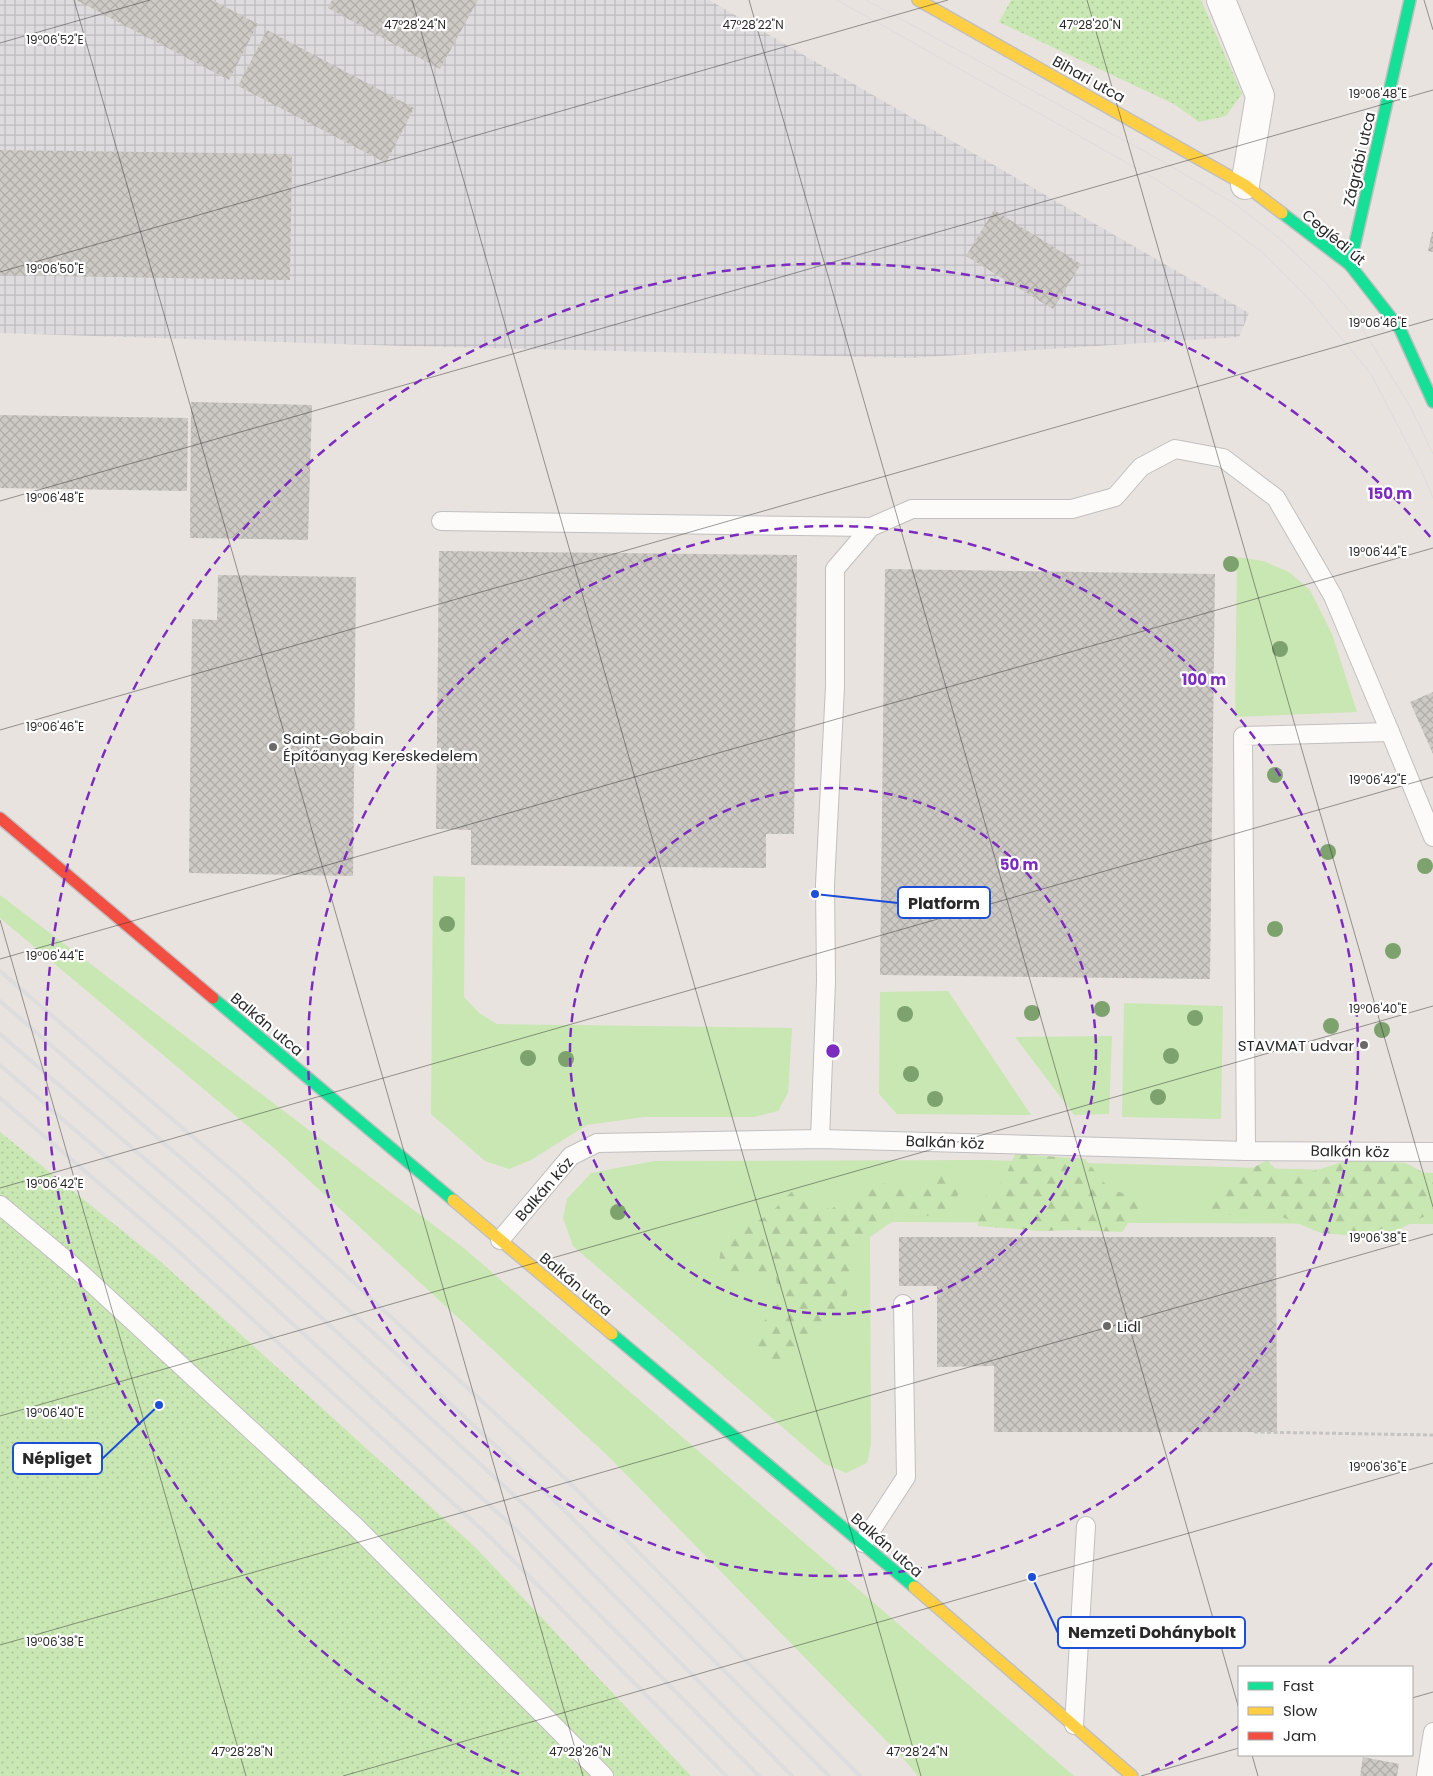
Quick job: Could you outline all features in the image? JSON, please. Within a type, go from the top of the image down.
[{"type":"street","name":"Bihari utca","points":[[918,0],[1245,185]]},
{"type":"street","points":[[1221,0],[1260,96],[1245,185]]},
{"type":"street","name":"Zágrábi utca","points":[[1350,265],[1410,0]]},
{"type":"street","name":"Ceglédi út","points":[[1245,185],[1350,265],[1400,329],[1433,402]]},
{"type":"street","name":"Balkán utca","points":[[0,818],[863,1544],[1132,1776]]},
{"type":"lane","points":[[441,521],[871,527],[912,509],[1072,509],[1115,497],[1141,467],[1175,449],[1223,458],[1276,498],[1332,596],[1433,837]]},
{"type":"lane","points":[[820,1139],[826,981],[825,884],[835,687],[835,569],[871,527]]},
{"type":"lane","points":[[1246,1151],[1243,736],[1390,732]]},
{"type":"lane","name":"Balkán köz","points":[[500,1240],[571,1156],[597,1143],[820,1139],[1246,1151],[1433,1152]]},
{"type":"lane","points":[[0,1206],[73,1266],[354,1525],[604,1776]]},
{"type":"lane","points":[[863,1544],[906,1477],[904,1304]]},
{"type":"lane","points":[[1074,1726],[1086,1526]]},
{"type":"lane","points":[[1426,1776],[1433,1732]]},
{"type":"path","points":[[1254,1432],[1433,1435]]},
{"type":"shaded area","points":[[0,0],[709,0],[1249,313],[1239,337],[911,358],[404,346],[0,333]]},
{"type":"green space","points":[[1011,0],[1201,0],[1242,94],[1226,116],[1199,122],[1174,104],[999,22]]},
{"type":"green space","points":[[1237,557],[1263,561],[1289,572],[1310,590],[1332,634],[1357,712],[1235,717]]},
{"type":"green space","points":[[433,876],[465,877],[464,997],[479,1013],[497,1024],[792,1028],[788,1093],[778,1111],[754,1117],[644,1117],[587,1125],[531,1160],[509,1169],[485,1161],[431,1114]]},
{"type":"green space","points":[[0,895],[465,1249],[1074,1776],[918,1776],[903,1758],[607,1455],[275,1149],[0,918]]},
{"type":"green space","points":[[948,991],[1031,1115],[897,1114],[879,1094],[880,992]]},
{"type":"green space","points":[[1124,1003],[1223,1006],[1221,1119],[1122,1117]]},
{"type":"green space","points":[[1112,1036],[1109,1114],[1074,1115],[1015,1037]]},
{"type":"green space","points":[[0,1132],[161,1262],[475,1547],[691,1776],[0,1776]]},
{"type":"green space","points":[[1015,1154],[1085,1159],[1110,1190],[1145,1198],[1122,1232],[1040,1231],[978,1226],[979,1202],[1004,1180]]},
{"type":"green space","points":[[984,1160],[1433,1173],[1433,1224],[892,1222],[870,1237],[871,1444],[867,1463],[846,1473],[825,1464],[573,1246],[563,1218],[567,1199],[591,1173],[654,1161]]},
{"type":"green space","points":[[1267,1160],[1286,1180],[1348,1160],[1406,1163],[1433,1178],[1433,1212],[1382,1238],[1321,1233],[1265,1210],[1221,1216],[1195,1209],[1237,1177]]},
{"type":"green space","points":[[944,1174],[964,1183],[947,1217],[889,1213],[853,1258],[845,1307],[779,1372],[751,1339],[780,1300],[775,1274],[718,1270],[722,1239],[769,1215],[797,1186],[830,1210],[870,1182],[910,1187]]},
{"type":"building","points":[[76,0],[212,0],[258,24],[229,80]]},
{"type":"building","points":[[332,0],[478,0],[440,69],[328,8]]},
{"type":"building","points":[[267,30],[414,108],[386,163],[238,86]]},
{"type":"building","points":[[0,150],[292,154],[290,280],[0,275]]},
{"type":"building","points":[[994,210],[1081,264],[1053,309],[966,256]]},
{"type":"building","points":[[1433,232],[1433,252],[1428,251]]},
{"type":"building","points":[[191,402],[312,405],[308,540],[190,538]]},
{"type":"building","points":[[0,415],[188,418],[187,491],[0,488]]},
{"type":"building","points":[[439,551],[797,555],[794,834],[766,834],[766,868],[471,865],[471,830],[436,829]]},
{"type":"building","points":[[885,569],[1215,574],[1210,979],[880,975]]},
{"type":"building","name":"Saint-Gobain Építőanyag Kereskedelem","points":[[218,575],[356,577],[353,876],[189,873],[192,619],[217,620]]},
{"type":"building","points":[[1433,692],[1433,754],[1410,702]]},
{"type":"building","name":"Lidl","points":[[899,1237],[1276,1237],[1277,1432],[994,1432],[994,1366],[937,1367],[937,1286],[899,1286]]},
{"type":"building","points":[[1363,1757],[1399,1764],[1397,1776],[1360,1776]]},
{"type":"tram line","points":[[837,0],[1154,178],[1220,221],[1262,252],[1308,298],[1371,374],[1422,472],[1433,498]]},
{"type":"tram line","points":[[866,0],[1162,161],[1235,204],[1279,238],[1325,282],[1357,320],[1411,408],[1433,454]]},
{"type":"railway","points":[[0,971],[242,1179],[569,1482],[860,1776]]},
{"type":"railway","points":[[0,1001],[226,1197],[550,1496],[829,1776]]},
{"type":"railway","points":[[0,1034],[210,1215],[530,1510],[792,1776]]},
{"type":"railway","points":[[0,1065],[194,1233],[510,1524],[759,1776]]},
{"type":"railway","points":[[0,1098],[178,1251],[491,1538],[726,1776]]},
{"type":"traffic: fast","points":[[1350,265],[1410,0]]},
{"type":"traffic: fast","points":[[1282,213],[1350,265],[1400,329],[1433,402]]},
{"type":"traffic: fast","points":[[213,998],[453,1200]]},
{"type":"traffic: fast","points":[[612,1334],[914,1587]]},
{"type":"traffic: slow","points":[[918,0],[1245,185],[1282,213]]},
{"type":"traffic: slow","points":[[453,1200],[612,1334]]},
{"type":"traffic: slow","points":[[914,1587],[1132,1776]]},
{"type":"traffic: jam","points":[[0,818],[213,998]]},
{"type":"place","name":"Saint-Gobain Építőanyag Kereskedelem","points":[[273,747]]},
{"type":"place","name":"Platform","points":[[815,894]]},
{"type":"place","name":"STAVMAT udvar","points":[[1364,1045]]},
{"type":"place","name":"Lidl","points":[[1107,1326]]},
{"type":"place","name":"Népliget","points":[[159,1405]]},
{"type":"place","name":"Nemzeti Dohánybolt","points":[[1032,1577]]}]
